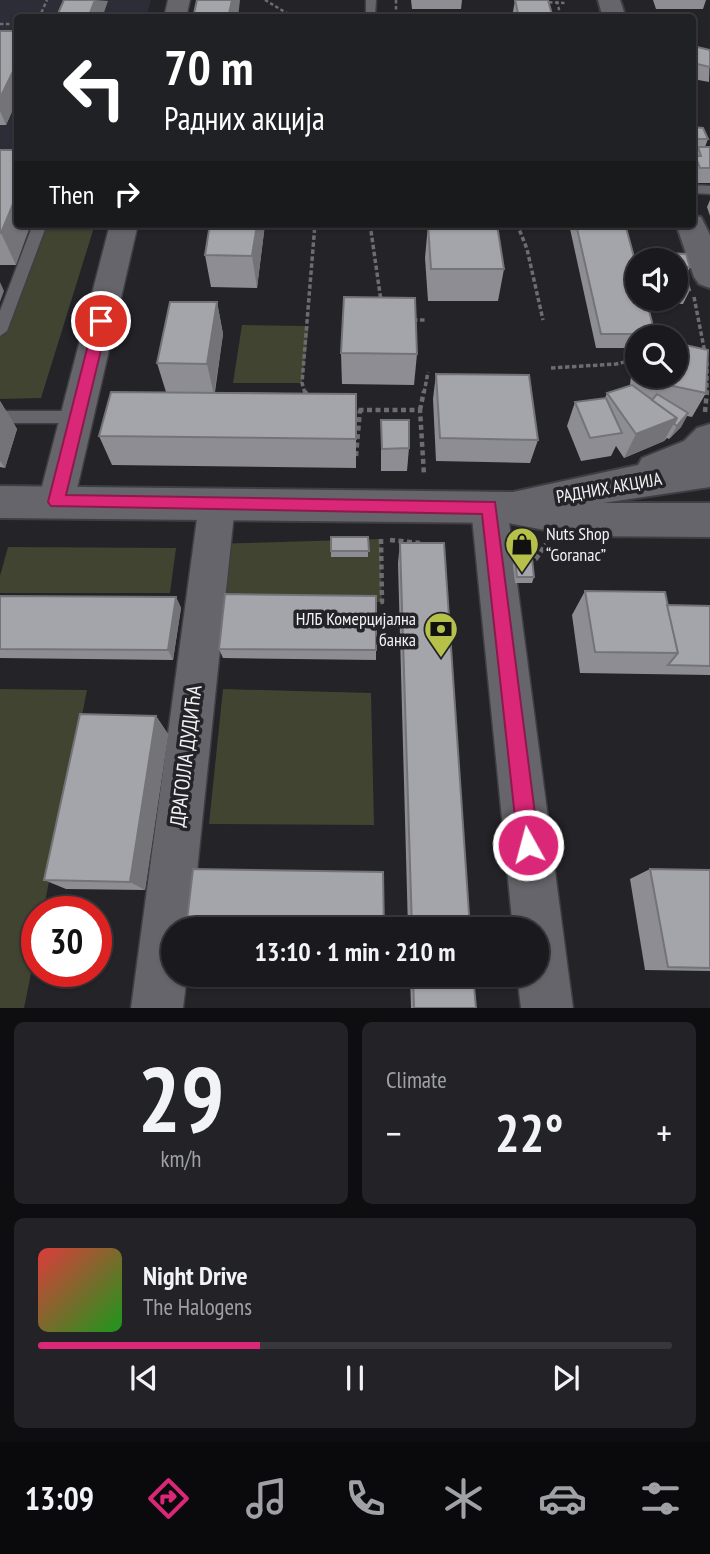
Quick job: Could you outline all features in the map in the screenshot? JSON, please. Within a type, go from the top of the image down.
[{"type":"main road","points":[[692,228],[705,276]]},
{"type":"main road","points":[[622,483],[697,451],[708,425]]},
{"type":"main road","name":"РАДНИХ АКЦИЈА","points":[[499,507],[622,483],[710,472]]},
{"type":"main road","name":"РАДНИХ АКЦИЈА","points":[[0,502],[217,504],[424,490],[499,507],[576,519],[710,520]]},
{"type":"street","points":[[56,502],[123,228]]},
{"type":"street","name":"ДРАГОЈЛА ДУДИЋА","points":[[157,1008],[217,504]]},
{"type":"street","points":[[499,507],[547,1008]]},
{"type":"lane","points":[[371,0],[371,13]]},
{"type":"lane","points":[[0,331],[39,228]]},
{"type":"lane","points":[[0,417],[77,417]]},
{"type":"path","points":[[265,0],[288,14]]},
{"type":"path","points":[[542,2],[567,3]]},
{"type":"path","points":[[308,400],[302,383],[315,228]]},
{"type":"path","points":[[371,228],[383,309]]},
{"type":"path","points":[[519,228],[527,249],[543,320]]},
{"type":"path","points":[[705,276],[708,425]]},
{"type":"path","points":[[407,320],[426,320]]},
{"type":"path","points":[[551,368],[625,362]]},
{"type":"path","points":[[369,602],[382,603],[380,539],[424,543],[419,410],[428,372]]},
{"type":"path","points":[[348,410],[419,410]]},
{"type":"path","points":[[355,467],[360,410]]},
{"type":"shaded area","points":[[0,0],[151,0],[147,14],[14,14],[14,160],[0,160]]},
{"type":"green space","points":[[39,228],[94,228],[41,398],[0,399],[0,331]]},
{"type":"green space","points":[[242,325],[309,326],[302,383],[233,383]]},
{"type":"green space","points":[[380,539],[382,602],[206,600],[211,544]]},
{"type":"green space","points":[[8,547],[176,548],[170,593],[0,593],[0,576]]},
{"type":"green space","points":[[0,689],[87,690],[46,896],[21,896],[21,987],[28,987],[24,1008],[0,1008]]},
{"type":"green space","points":[[223,689],[371,693],[374,825],[209,824]]},
{"type":"building","points":[[64,0],[95,0],[90,14],[58,14]]},
{"type":"building","points":[[197,0],[232,0],[229,14],[194,14]]},
{"type":"building","points":[[515,0],[548,0],[552,14],[518,14]]},
{"type":"building","points":[[0,31],[14,31],[14,69],[0,98]]},
{"type":"building","points":[[696,47],[710,50],[710,67],[696,64]]},
{"type":"building","points":[[696,127],[703,128],[708,139],[696,139]]},
{"type":"building","points":[[698,147],[710,147],[710,168],[700,168],[696,156],[701,156]]},
{"type":"building","points":[[0,150],[14,150],[14,202],[0,233]]},
{"type":"building","points":[[209,228],[256,228],[252,256],[205,255]]},
{"type":"building","points":[[428,228],[497,228],[504,269],[431,269]]},
{"type":"building","points":[[577,228],[626,228],[632,248],[625,248],[625,311],[649,311],[653,325],[625,325],[625,334],[601,334]]},
{"type":"building","points":[[344,297],[415,298],[417,354],[341,353]]},
{"type":"building","points":[[170,302],[217,302],[207,364],[157,363]]},
{"type":"building","points":[[688,346],[708,350],[706,393],[682,388],[688,388]]},
{"type":"building","points":[[436,374],[529,375],[538,440],[440,438]]},
{"type":"building","points":[[625,387],[636,388],[677,418],[636,434],[607,393]]},
{"type":"building","points":[[111,392],[356,394],[356,439],[99,436]]},
{"type":"building","points":[[657,394],[688,413],[677,426],[674,424],[677,418],[652,400]]},
{"type":"building","points":[[606,398],[622,433],[590,438],[575,402]]},
{"type":"building","points":[[381,420],[409,420],[409,448],[382,449]]},
{"type":"building","points":[[331,537],[368,537],[369,551],[331,551]]},
{"type":"building","points":[[400,543],[444,543],[469,917],[412,917]]},
{"type":"building","points":[[515,559],[532,559],[534,577],[517,577]]},
{"type":"building","points":[[585,591],[665,592],[678,653],[595,652]]},
{"type":"building","points":[[225,594],[376,596],[376,650],[219,649]]},
{"type":"building","points":[[0,596],[176,597],[168,650],[0,649]]},
{"type":"building","points":[[667,605],[710,606],[710,666],[668,665],[678,653]]},
{"type":"building","points":[[80,714],[156,716],[130,882],[44,880]]},
{"type":"building","points":[[193,869],[383,872],[384,917],[187,917]]},
{"type":"building","points":[[650,869],[710,870],[710,968],[668,967]]},
{"type":"building","points":[[413,987],[474,987],[476,1008],[414,1008]]},
{"type":"place","name":"Nuts Shop “Goranac”","points":[[522,574]]},
{"type":"place","name":"НЛБ Комерцијална банка","points":[[441,659]]},
{"type":"route","points":[[101,321],[56,502],[489,507],[528,845]]}]
